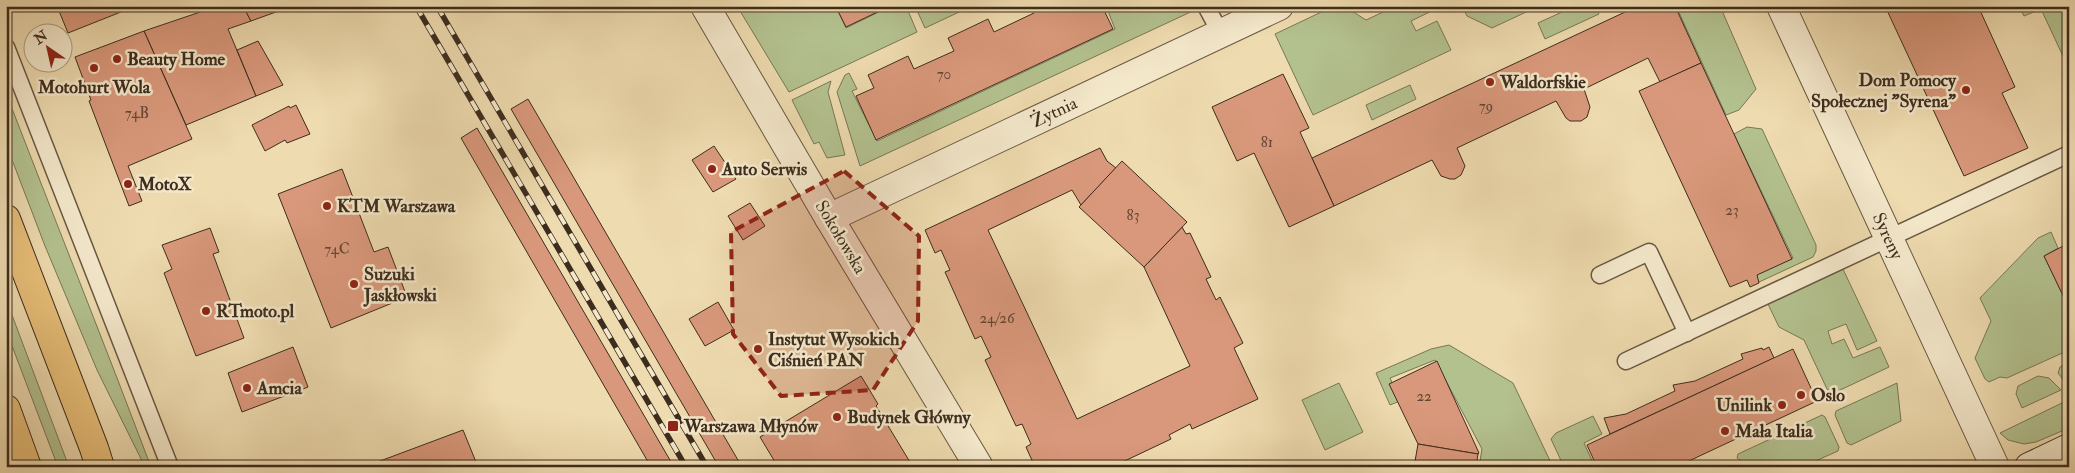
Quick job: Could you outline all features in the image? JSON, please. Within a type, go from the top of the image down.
[{"type":"main road","points":[[6,219],[100,461]]},
{"type":"main road","points":[[6,409],[27,467]]},
{"type":"street","name":"Sokołowska","points":[[705,6],[829,218],[979,467]]},
{"type":"street","name":"Żytnia","points":[[829,218],[1279,6]]},
{"type":"street","name":"Syreny","points":[[1781,6],[1995,467]]},
{"type":"street","points":[[2028,467],[2069,448]]},
{"type":"lane","points":[[1206,6],[1221,34]]},
{"type":"lane","points":[[6,47],[170,467]]},
{"type":"lane","points":[[1626,361],[2069,154]]},
{"type":"lane","points":[[1600,275],[1649,252],[1687,332]]},
{"type":"highlighted area","points":[[844,171],[919,236],[918,321],[873,390],[781,396],[733,334],[731,232]]},
{"type":"green space","points":[[737,6],[830,6],[832,11],[837,9],[846,28],[891,6],[906,6],[917,32],[789,92]]},
{"type":"green space","points":[[915,6],[972,6],[925,28]]},
{"type":"green space","points":[[1106,6],[1195,6],[1197,9],[860,166],[837,92],[845,75],[849,73],[857,89],[852,91],[877,141],[1115,29]]},
{"type":"green space","points":[[1334,6],[1344,6],[1366,20],[1396,6],[1442,6],[1411,21],[1416,31],[1437,21],[1451,50],[1313,115],[1275,34]]},
{"type":"green space","points":[[1462,6],[1539,6],[1492,28],[1467,16]]},
{"type":"green space","points":[[1575,6],[1595,6],[1599,14],[1545,39],[1538,23]]},
{"type":"green space","points":[[1676,6],[1720,6],[1756,89],[1739,110],[1726,115]]},
{"type":"green space","points":[[2019,6],[2069,6],[2069,69],[2041,9],[2024,16]]},
{"type":"green space","points":[[831,81],[828,92],[845,155],[827,158],[819,142],[814,144],[792,100]]},
{"type":"green space","points":[[1410,85],[1416,99],[1372,120],[1366,105]]},
{"type":"green space","points":[[6,93],[151,467],[145,467],[97,370],[45,246],[6,144]]},
{"type":"green space","points":[[1747,127],[1762,129],[1816,245],[1813,257],[1757,283],[1754,276],[1793,258],[1734,134]]},
{"type":"green space","points":[[2051,232],[2058,248],[2044,256],[2069,308],[2069,350],[2007,378],[2000,377],[1989,382],[1985,379],[1975,358],[1991,321],[1980,298],[2038,238]]},
{"type":"green space","points":[[1842,267],[1877,341],[1857,350],[1846,324],[1828,331],[1832,344],[1844,339],[1853,358],[1880,347],[1889,367],[1836,392],[1831,392],[1827,389],[1804,340],[1779,327],[1767,302]]},
{"type":"green space","points":[[6,299],[69,467],[58,467],[6,330]]},
{"type":"green space","points":[[1449,345],[1513,383],[1553,467],[1479,467],[1482,449],[1435,360],[1390,378],[1400,401],[1390,405],[1376,373],[1431,349]]},
{"type":"green space","points":[[2069,362],[2068,386],[2058,373],[2060,367]]},
{"type":"green space","points":[[2038,376],[2049,378],[2061,390],[2022,408],[2016,394],[2018,386]]},
{"type":"green space","points":[[1339,383],[1363,432],[1325,450],[1302,400]]},
{"type":"green space","points":[[1897,383],[1901,421],[1851,445],[1847,443],[1835,415],[1836,411]]},
{"type":"green space","points":[[2066,401],[2069,407],[2069,428],[2036,442],[2024,444],[2008,440],[2000,433]]},
{"type":"green space","points":[[1822,415],[1825,417],[1839,447],[1838,451],[1802,467],[1749,467],[1737,458],[1738,454]]},
{"type":"green space","points":[[1593,416],[1602,434],[1584,443],[1595,467],[1564,467],[1551,439],[1556,433]]},
{"type":"building","points":[[57,6],[136,6],[72,31],[72,22],[64,22]]},
{"type":"building","points":[[218,6],[243,6],[251,21],[228,29],[256,96],[186,125],[144,31]]},
{"type":"building","points":[[243,6],[287,6],[287,8],[251,21]]},
{"type":"building","points":[[830,6],[890,6],[846,27],[837,9],[832,11]]},
{"type":"building","points":[[1031,6],[1102,6],[1113,29],[876,140],[856,96],[874,88],[868,75],[908,56],[914,69],[954,51],[948,38],[988,19],[994,32],[1034,13]]},
{"type":"building","points":[[1638,6],[1675,6],[1701,63],[1660,82],[1648,58],[1584,89],[1590,107],[1587,117],[1581,121],[1570,121],[1566,118],[1556,101],[1457,148],[1465,166],[1461,175],[1455,179],[1441,176],[1432,160],[1334,206],[1312,158]]},
{"type":"building","name":"Dom Pomocy Społecznej \"Syrena\"","points":[[1885,6],[1978,6],[2015,87],[2002,93],[2028,148],[1964,176]]},
{"type":"building","points":[[144,31],[192,139],[128,166],[142,201],[129,206],[89,101],[91,100],[75,57]]},
{"type":"building","points":[[258,41],[283,85],[256,96],[237,50]]},
{"type":"building","points":[[1701,63],[1792,259],[1757,275],[1759,283],[1750,287],[1747,280],[1730,287],[1639,91]]},
{"type":"building","points":[[1283,74],[1309,128],[1300,132],[1334,206],[1289,227],[1254,153],[1237,161],[1212,107]]},
{"type":"building","points":[[528,99],[742,467],[719,467],[511,109]]},
{"type":"building","points":[[296,105],[310,134],[287,143],[285,140],[265,151],[252,125],[289,106],[290,108]]},
{"type":"building","points":[[477,128],[674,467],[651,467],[461,138]]},
{"type":"building","points":[[714,146],[736,179],[713,192],[692,160]]},
{"type":"building","points":[[1100,148],[1107,161],[1116,168],[1081,205],[1072,190],[988,230],[1077,419],[1190,366],[1144,267],[1182,227],[1186,234],[1190,233],[1211,277],[1206,279],[1216,300],[1220,297],[1243,343],[1234,348],[1258,399],[1192,429],[1190,424],[1169,435],[1171,439],[1112,467],[1104,467],[1103,465],[1099,467],[1035,467],[1026,447],[1031,444],[1022,424],[1016,426],[985,360],[991,357],[981,336],[975,339],[945,272],[950,270],[941,250],[935,253],[925,230]]},
{"type":"building","points":[[1122,161],[1187,222],[1144,267],[1079,207]]},
{"type":"building","points":[[342,169],[374,252],[388,247],[407,297],[331,328],[278,194]]},
{"type":"building","points":[[750,203],[765,226],[743,240],[728,216]]},
{"type":"building","name":"RTmoto.pl","points":[[210,228],[219,252],[213,254],[244,338],[196,356],[164,273],[172,269],[162,245]]},
{"type":"building","points":[[2069,243],[2069,308],[2044,256]]},
{"type":"building","points":[[718,302],[734,330],[705,346],[689,319]]},
{"type":"building","points":[[293,347],[308,387],[242,412],[228,373]]},
{"type":"building","points":[[1769,347],[1774,358],[1610,434],[1604,418],[1626,414],[1675,391],[1673,385],[1695,381],[1743,359],[1741,354]]},
{"type":"building","points":[[1793,349],[1817,401],[1676,467],[1597,467],[1587,445]]},
{"type":"building","points":[[1437,361],[1478,454],[1418,444],[1389,384]]},
{"type":"building","name":"Budynek Główny","points":[[861,376],[878,404],[876,406],[913,467],[778,467],[760,437]]},
{"type":"building","points":[[463,430],[478,467],[364,467]]},
{"type":"building","points":[[1418,444],[1478,454],[1476,467],[1414,467]]},
{"type":"railway","points":[[416,6],[686,467]]},
{"type":"railway","points":[[437,6],[707,467]]},
{"type":"place","name":"Beauty Home","points":[[117,59]]},
{"type":"place","name":"Motohurt Wola","points":[[94,68]]},
{"type":"place","name":"Waldorfskie","points":[[1490,82]]},
{"type":"place","name":"Dom Pomocy Społecznej \"Syrena\"","points":[[1966,90]]},
{"type":"place","name":"Auto Serwis","points":[[712,169]]},
{"type":"place","name":"MotoX","points":[[128,184]]},
{"type":"place","name":"KTM Warszawa","points":[[327,206]]},
{"type":"place","name":"Suzuki Jaskłowski","points":[[354,284]]},
{"type":"place","name":"RTmoto.pl","points":[[206,311]]},
{"type":"place","name":"Instytut Wysokich Ciśnień PAN","points":[[758,349]]},
{"type":"place","name":"Amcia","points":[[247,388]]},
{"type":"place","name":"Oslo","points":[[1801,395]]},
{"type":"place","name":"Unilink","points":[[1782,405]]},
{"type":"place","name":"Budynek Główny","points":[[837,417]]},
{"type":"place","name":"Warszawa Młynów","points":[[673,426]]},
{"type":"place","name":"Mała Italia","points":[[1725,431]]}]
